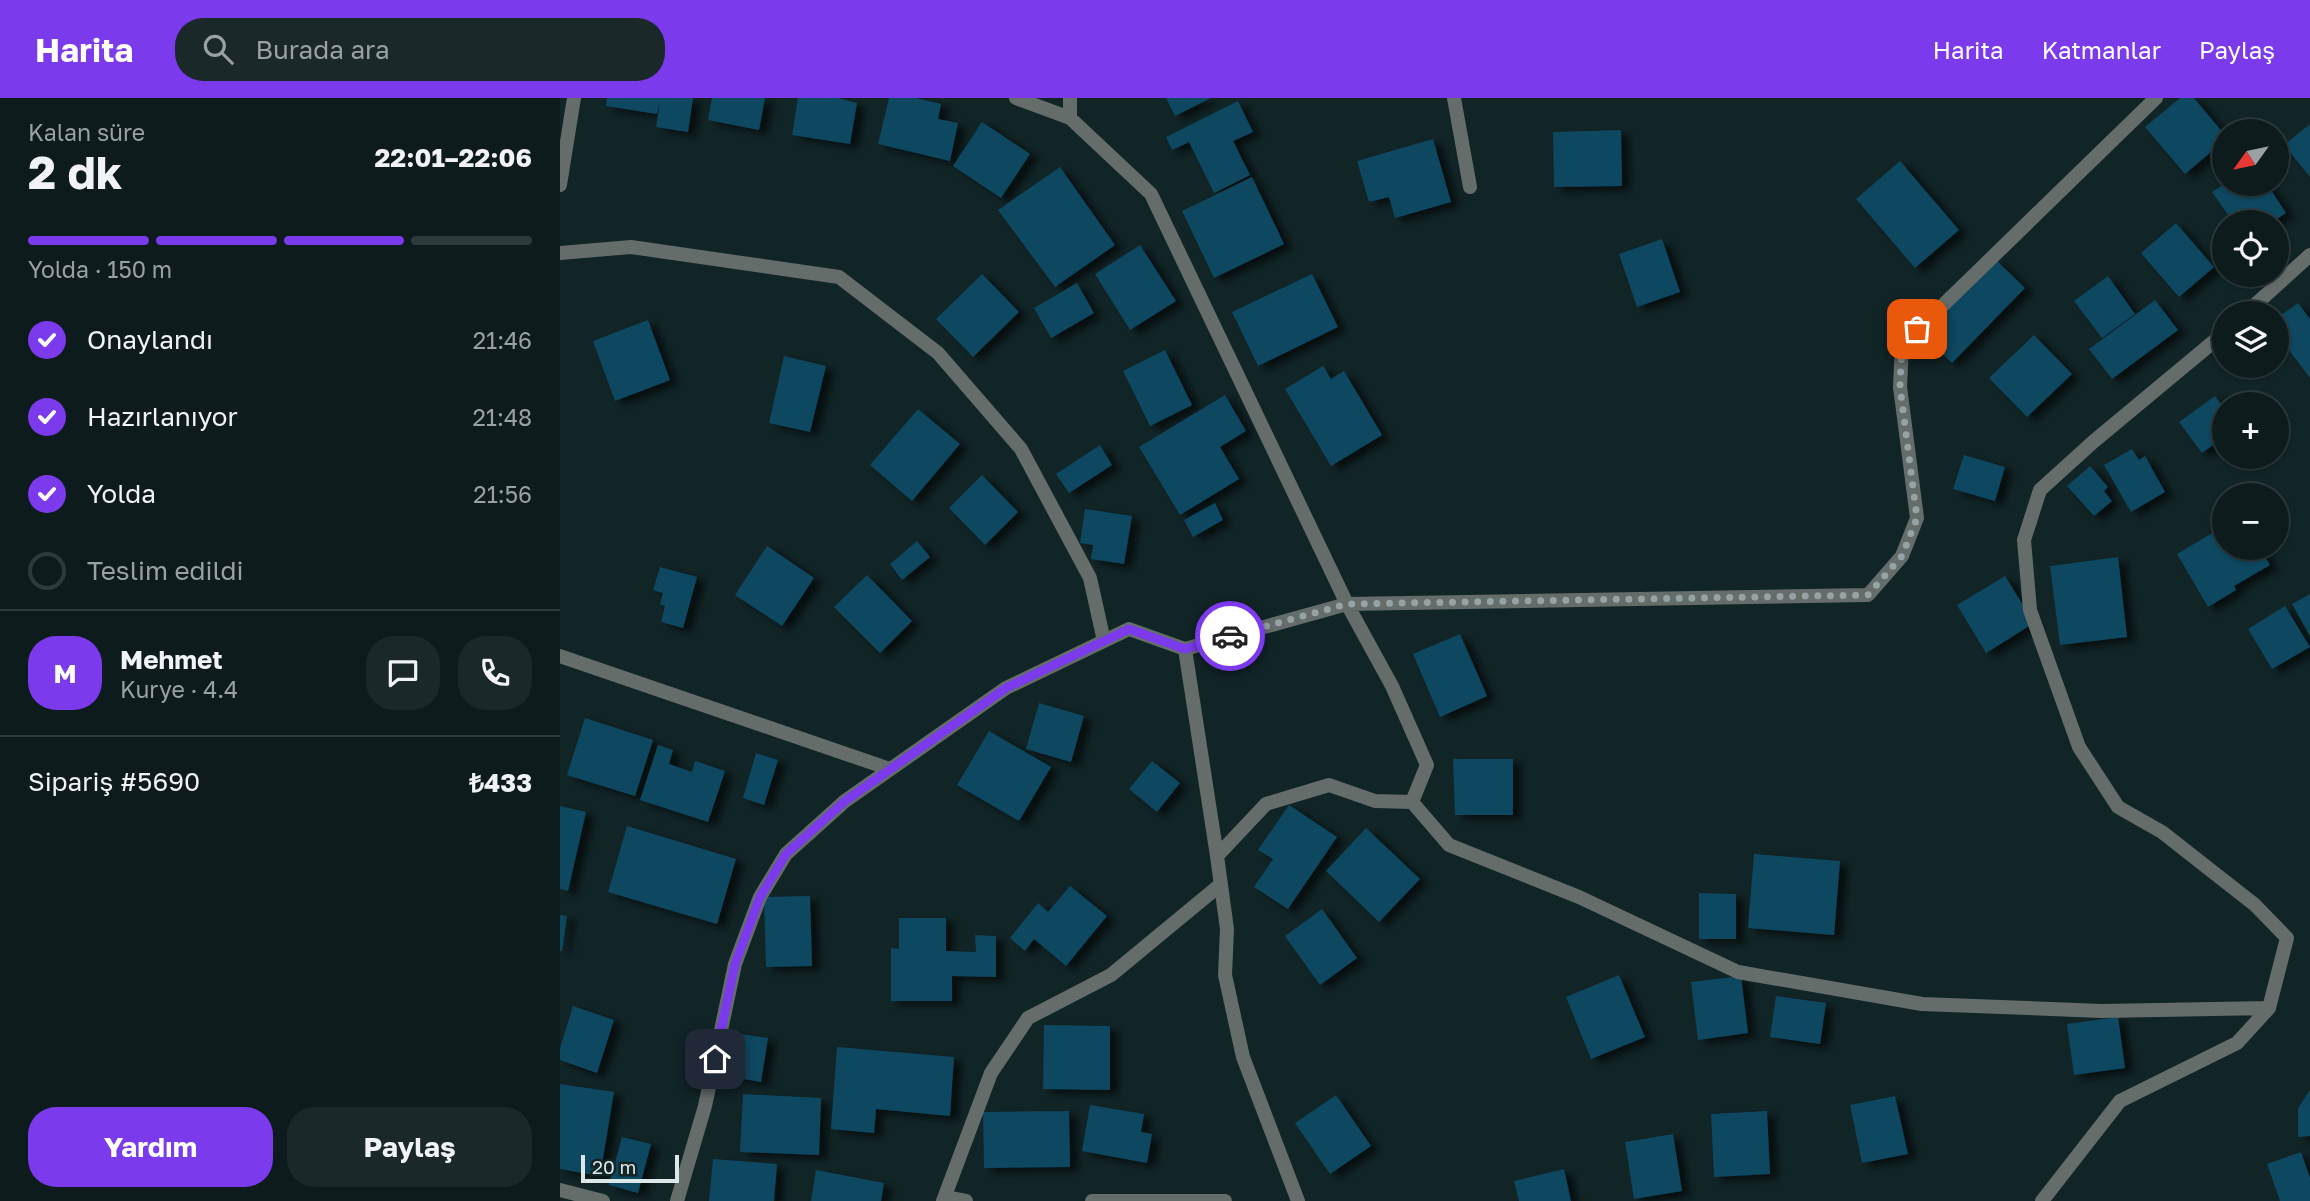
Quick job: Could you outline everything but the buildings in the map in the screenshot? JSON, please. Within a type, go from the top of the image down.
[{"type":"street","points":[[560,185],[574,98]]},
{"type":"street","points":[[1016,98],[1070,118],[1151,194],[1347,604],[1392,686],[1427,765],[1412,802]]},
{"type":"street","points":[[1070,98],[1070,118]]},
{"type":"street","points":[[1454,98],[1470,187]]},
{"type":"street","points":[[677,1201],[705,1106],[735,964],[760,897],[786,854],[845,801],[1006,688],[1129,629],[1185,649],[1347,604],[1868,595],[1902,556],[1917,518],[1900,387],[1902,345],[2156,98]]},
{"type":"street","points":[[560,254],[631,247],[839,277],[938,353],[1021,449],[1090,578],[1104,641]]},
{"type":"street","points":[[2259,301],[2310,255]]},
{"type":"street","points":[[2042,1201],[2120,1101],[2237,1043],[2269,1008],[2287,937],[2255,905],[2162,832],[2118,807],[2079,747],[2030,610],[2024,540],[2040,490],[2212,343]]},
{"type":"street","points":[[1185,649],[1227,929],[1225,975],[1243,1057],[1298,1201]]},
{"type":"street","points":[[560,656],[890,769]]},
{"type":"street","points":[[1217,856],[1266,804],[1329,785],[1375,801],[1412,802],[1450,845],[1579,897],[1738,972],[1922,1004],[2102,1011],[2269,1008]]},
{"type":"street","points":[[965,1201],[944,1199],[990,1073],[1028,1018],[1111,975],[1220,885]]},
{"type":"street","points":[[560,1190],[603,1201]]},
{"type":"street","points":[[1092,1201],[1225,1201]]},
{"type":"way so far","points":[[1230,636],[1347,604],[1868,595],[1902,556],[1917,518],[1900,387],[1902,345],[1917,329]]},
{"type":"route","points":[[715,1059],[735,964],[760,897],[786,854],[845,801],[1006,688],[1129,629],[1185,649],[1230,636]]}]
